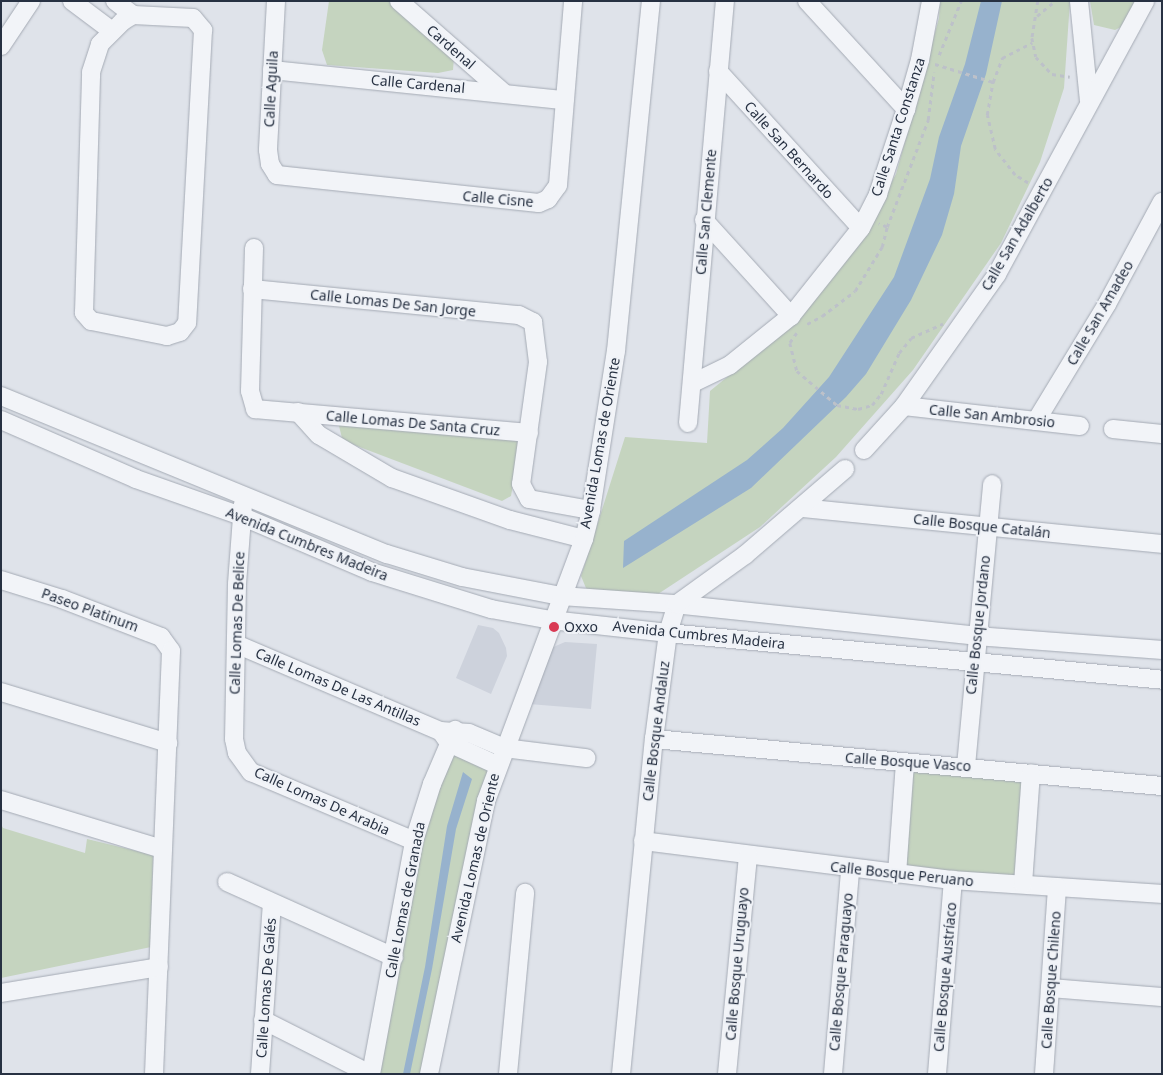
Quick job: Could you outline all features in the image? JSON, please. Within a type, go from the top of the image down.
[{"type":"street","points":[[1,46],[31,1]]},
{"type":"street","points":[[72,1],[112,31]]},
{"type":"street","points":[[115,1],[133,15],[193,18],[203,30],[187,323],[180,332],[167,336],[91,321],[84,313],[91,72],[100,44],[112,31],[133,15]]},
{"type":"street","name":"Calle Aguila","points":[[276,1],[268,150],[270,164],[277,175]]},
{"type":"street","name":"Cardenal","points":[[399,1],[503,92]]},
{"type":"street","name":"Avenida Lomas de Oriente","points":[[429,1074],[486,801],[497,765],[551,620],[584,539],[591,510],[616,351],[651,1]]},
{"type":"street","name":"Calle San Clemente","points":[[688,423],[704,220],[725,1]]},
{"type":"street","points":[[807,1],[906,110]]},
{"type":"street","name":"Calle Santa Constanza","points":[[692,383],[730,365],[791,316],[864,222],[906,110],[920,60],[931,1]]},
{"type":"street","points":[[1079,1],[1089,101]]},
{"type":"street","name":"Calle San Adalberto","points":[[864,450],[904,406],[1001,266],[1145,1]]},
{"type":"street","name":"Calle Cisne","points":[[277,175],[538,203],[548,199],[558,185],[572,2]]},
{"type":"street","name":"Calle Cardenal","points":[[272,70],[503,92],[564,100]]},
{"type":"street","name":"Calle San Bernardo","points":[[718,71],[864,222]]},
{"type":"street","name":"Calle San Amadeo","points":[[1036,421],[1107,304],[1162,202]]},
{"type":"street","points":[[704,220],[791,316]]},
{"type":"street","points":[[252,289],[254,248]]},
{"type":"street","name":"Calle Lomas De San Jorge","points":[[252,289],[519,316],[533,322],[538,362],[529,433]]},
{"type":"street","name":"Calle Lomas De Santa Cruz","points":[[252,289],[250,390],[255,409],[529,433]]},
{"type":"street","name":"Avenida Cumbres Madeira","points":[[1,396],[396,557],[462,577],[561,596],[677,604],[976,636],[1162,650]]},
{"type":"street","name":"Calle San Ambrosio","points":[[904,406],[1080,426]]},
{"type":"street","name":"Calle Lomas De Santa Cruz","points":[[298,412],[319,435],[392,478],[510,520],[584,539]]},
{"type":"street","name":"Avenida Cumbres Madeira","points":[[1,420],[136,479],[241,516],[372,572],[435,594],[490,610],[551,620],[668,633],[1162,680]]},
{"type":"street","points":[[1113,429],[1161,432]]},
{"type":"street","points":[[529,433],[521,484],[529,499],[591,510]]},
{"type":"street","points":[[677,604],[745,555],[802,508],[845,469]]},
{"type":"street","name":"Calle Bosque Jordano","points":[[966,766],[976,636],[992,484]]},
{"type":"street","name":"Calle Lomas De Belice","points":[[237,753],[236,644],[241,516],[244,494]]},
{"type":"street","name":"Calle Bosque Catalán","points":[[802,508],[1162,544]]},
{"type":"street","name":"Paseo Platinum","points":[[1,580],[161,637],[171,651],[168,743]]},
{"type":"street","name":"Calle Bosque Andaluz","points":[[621,1074],[654,739],[668,633],[677,604]]},
{"type":"street","name":"Calle Lomas De Las Antillas","points":[[236,644],[448,735],[497,765]]},
{"type":"street","points":[[1,692],[168,743],[162,849],[159,966],[149,1073]]},
{"type":"street","name":"Calle Lomas De Las Antillas","points":[[448,735],[504,748],[586,758]]},
{"type":"street","name":"Calle Lomas de Granada","points":[[370,1074],[394,957],[414,841],[448,735]]},
{"type":"street","name":"Calle Bosque Vasco","points":[[654,739],[905,763],[1031,772],[1162,786]]},
{"type":"street","name":"Calle Lomas De Arabia","points":[[237,753],[252,772],[414,841]]},
{"type":"street","points":[[897,874],[905,763]]},
{"type":"street","points":[[1023,884],[1031,772]]},
{"type":"street","points":[[1,800],[162,849]]},
{"type":"street","name":"Calle Bosque Peruano","points":[[643,842],[850,870],[953,880],[1162,894]]},
{"type":"street","name":"Calle Bosque Uruguayo","points":[[726,1074],[748,855]]},
{"type":"street","name":"Calle Bosque Paraguayo","points":[[833,1074],[850,870]]},
{"type":"street","name":"Calle Bosque Austríaco","points":[[937,1074],[953,880]]},
{"type":"street","points":[[226,882],[394,957]]},
{"type":"street","name":"Calle Bosque Chileno","points":[[1044,1074],[1057,886]]},
{"type":"street","points":[[508,1074],[525,893]]},
{"type":"street","name":"Calle Lomas De Galés","points":[[260,1074],[272,903]]},
{"type":"street","points":[[1,993],[159,966]]},
{"type":"street","points":[[1050,988],[1162,997]]},
{"type":"street","points":[[263,1020],[370,1074]]},
{"type":"path","points":[[961,1],[935,64],[928,120],[887,228],[878,258],[855,291],[822,316],[801,328],[790,342],[797,371],[837,405],[866,408],[881,394],[899,353],[911,338],[932,327],[967,316]]},
{"type":"path","points":[[1038,1],[1032,43],[1036,57],[1052,74],[1086,78]]},
{"type":"path","points":[[1036,17],[1055,1]]},
{"type":"path","points":[[1032,43],[1002,58],[993,82],[987,115],[995,149],[1015,176],[1042,191]]},
{"type":"path","points":[[935,64],[993,82]]},
{"type":"path","points":[[864,222],[887,228]]},
{"type":"shaded area","points":[[478,625],[493,628],[499,633],[506,648],[507,656],[491,694],[456,678]]},
{"type":"shaded area","name":"Oxxo","points":[[565,642],[597,644],[591,709],[529,704],[549,649]]},
{"type":"green space","points":[[329,1],[389,1],[450,52],[454,57],[453,70],[438,73],[327,65],[322,50]]},
{"type":"green space","points":[[940,1],[1070,1],[1064,88],[1040,162],[1001,243],[913,370],[836,457],[760,527],[655,596],[588,593],[581,576],[625,437],[707,443],[710,391],[796,321],[856,247],[896,174],[939,18]]},
{"type":"green space","points":[[1090,1],[1139,1],[1125,25],[1115,30],[1094,25]]},
{"type":"green space","points":[[343,416],[521,437],[511,496],[502,501],[349,443],[342,438],[339,426]]},
{"type":"green space","points":[[449,743],[497,765],[429,1074],[371,1074],[414,841]]},
{"type":"green space","points":[[905,763],[1031,773],[1023,884],[897,874]]},
{"type":"green space","points":[[1,824],[3,828],[85,853],[87,839],[153,855],[151,947],[1,978]]},
{"type":"water","points":[[981,1],[1002,1],[986,74],[961,146],[954,194],[942,235],[911,300],[866,374],[846,397],[751,488],[623,568],[624,541],[747,460],[783,428],[829,377],[894,277],[930,179],[939,137],[965,64]]},
{"type":"water","points":[[463,772],[472,779],[456,829],[432,969],[410,1074],[403,1074],[425,967],[447,826]]},
{"type":"place","name":"Oxxo","points":[[554,627]]}]
